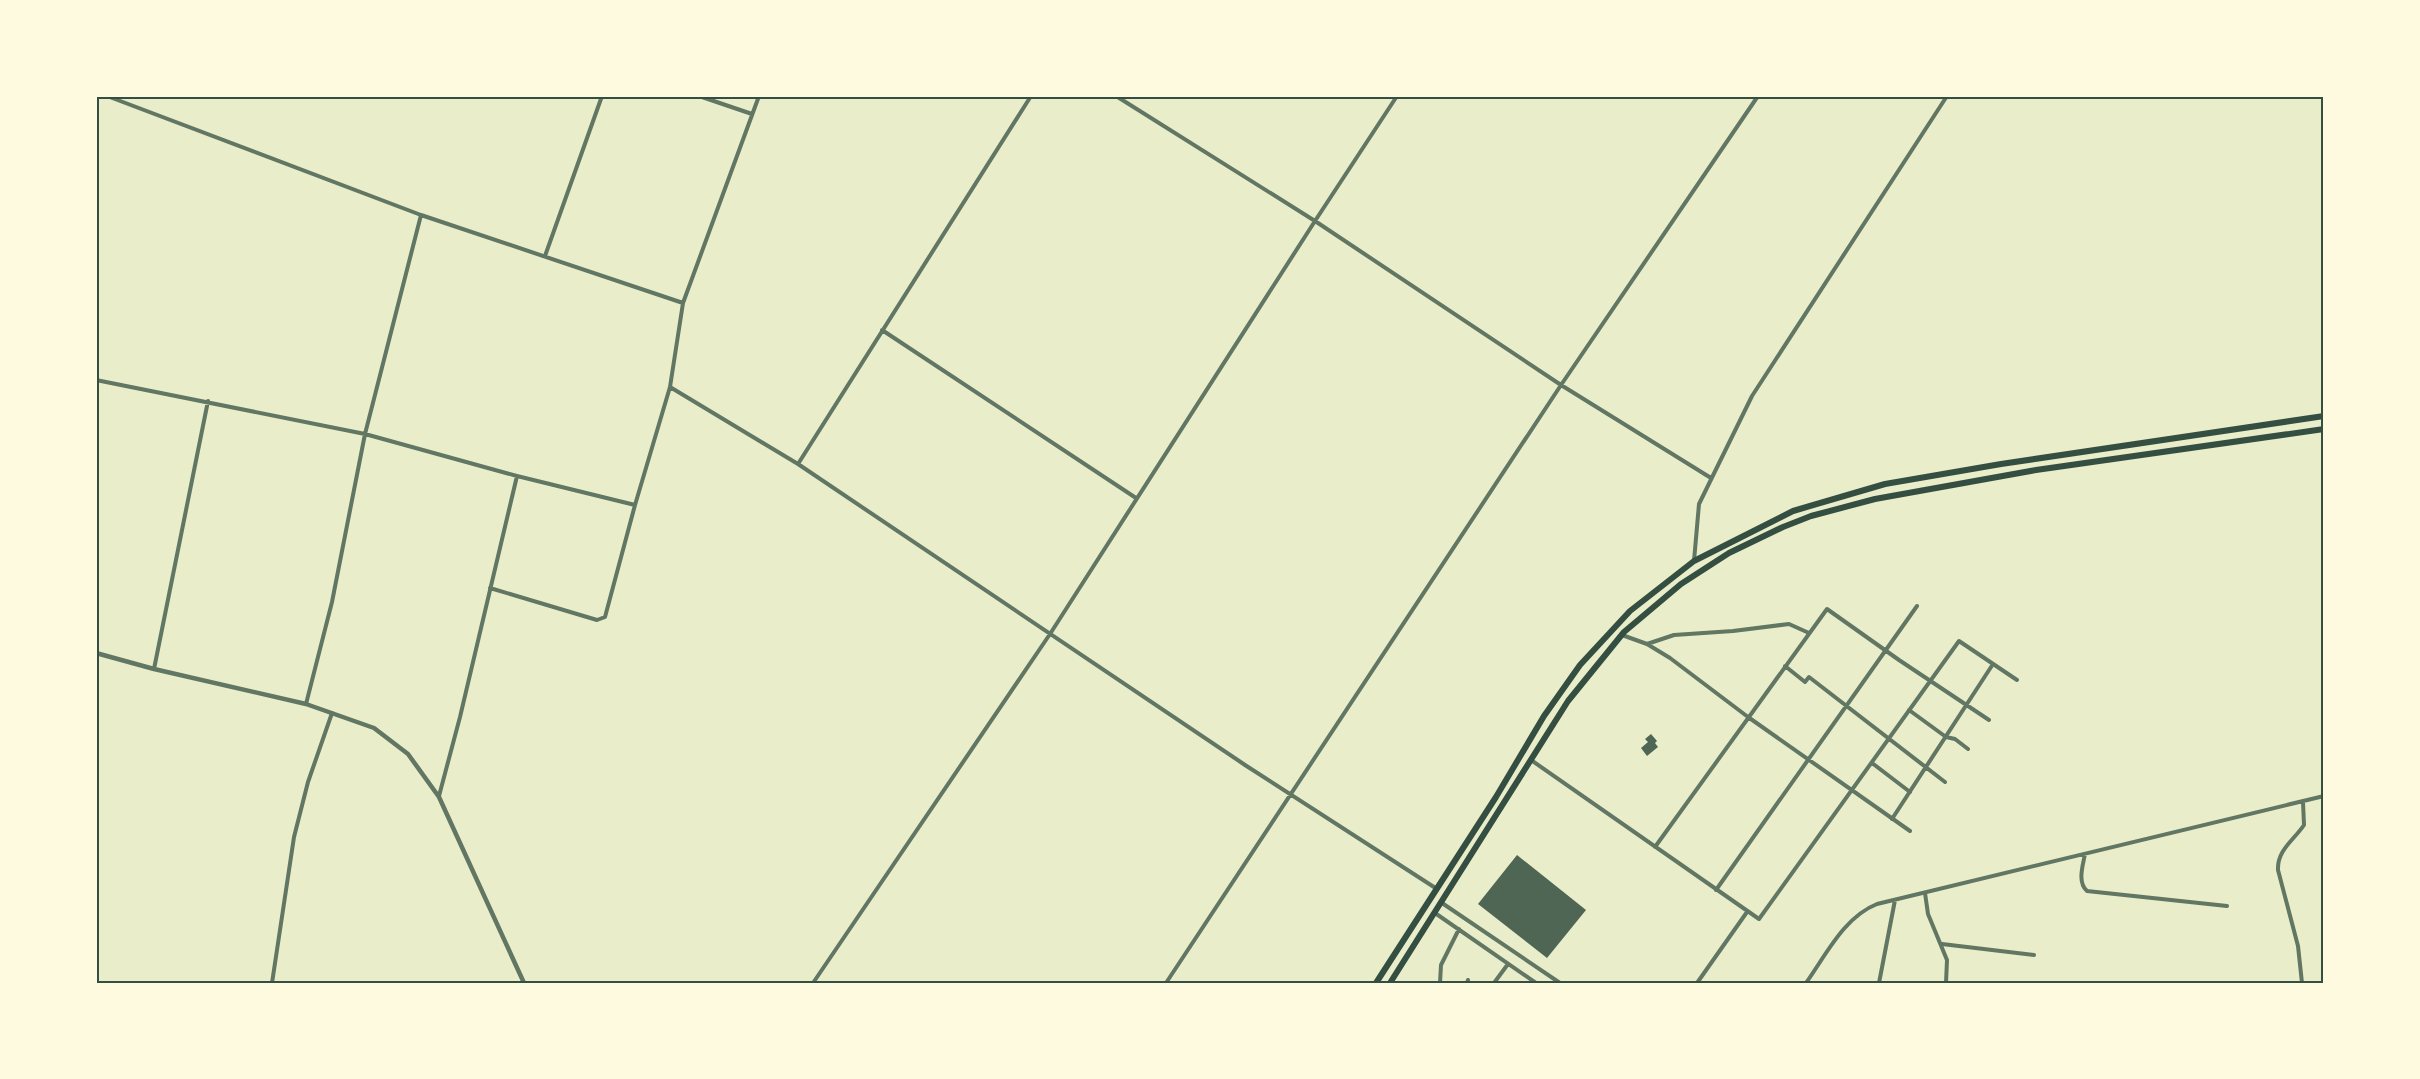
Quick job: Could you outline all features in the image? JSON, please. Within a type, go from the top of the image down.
[{"type":"main road","points":[[1377,983],[1438,890],[1544,716],[1580,665],[1630,611],[1694,561],[1793,511],[1885,484],[2001,464],[2324,416]]},
{"type":"main road","points":[[1390,983],[1568,701],[1622,635],[1681,584],[1729,553],[1811,516],[1887,497],[2001,476],[2324,429]]},
{"type":"main road","points":[[2001,464],[2001,476]]},
{"type":"main road","points":[[1885,484],[1887,497]]},
{"type":"main road","points":[[1675,576],[1681,584]]},
{"type":"street","points":[[107,96],[422,215],[683,303]]},
{"type":"street","points":[[545,256],[602,96]]},
{"type":"street","points":[[699,96],[752,114]]},
{"type":"street","points":[[490,588],[597,620],[605,617],[634,505],[670,387],[683,303],[759,96]]},
{"type":"street","points":[[798,464],[1031,96]]},
{"type":"street","points":[[1116,96],[1315,221],[1561,385],[1711,478]]},
{"type":"street","points":[[813,983],[1050,634],[1397,96]]},
{"type":"street","points":[[1166,983],[1561,385],[1758,96]]},
{"type":"street","points":[[1694,561],[1699,504],[1752,396],[1947,96]]},
{"type":"street","points":[[306,704],[332,602],[365,435],[422,215]]},
{"type":"street","points":[[882,330],[1136,498]]},
{"type":"street","points":[[96,380],[208,401],[365,435],[634,505]]},
{"type":"street","points":[[670,387],[798,464],[1290,795],[1438,890]]},
{"type":"street","points":[[154,669],[208,401]]},
{"type":"street","points":[[439,797],[517,476]]},
{"type":"street","points":[[1716,891],[1917,606]]},
{"type":"street","points":[[1654,848],[1827,609],[1885,651],[1989,720]]},
{"type":"street","points":[[1647,644],[1674,635],[1733,632],[1789,624],[1809,633]]},
{"type":"street","points":[[1622,635],[1647,644],[1670,658],[1748,717],[1910,831]]},
{"type":"street","points":[[1531,760],[1654,848],[1759,919],[1959,641],[2017,680]]},
{"type":"street","points":[[96,653],[154,669],[306,704],[374,728],[408,754],[439,797],[524,983]]},
{"type":"street","points":[[1892,819],[1993,664]]},
{"type":"street","points":[[1785,666],[1805,682],[1809,677],[1945,782]]},
{"type":"street","points":[[1909,710],[1946,737],[1955,739],[1968,748]]},
{"type":"street","points":[[272,983],[294,837],[308,782],[332,713]]},
{"type":"street","points":[[1872,763],[1910,792]]},
{"type":"street","points":[[1806,983],[1851,920],[1862,910],[1895,900],[2324,796]]},
{"type":"street","points":[[2302,983],[2298,946],[2277,861],[2304,825],[2303,802]]},
{"type":"street","points":[[2085,854],[2081,882],[2087,891],[2227,906]]},
{"type":"street","points":[[1925,893],[1933,930],[1942,944],[1947,960],[1946,983]]},
{"type":"street","points":[[1879,983],[1895,900]]},
{"type":"street","points":[[1442,903],[1560,983]]},
{"type":"street","points":[[1697,983],[1747,912]]},
{"type":"street","points":[[1435,913],[1536,983]]},
{"type":"street","points":[[1440,983],[1441,965],[1459,929]]},
{"type":"street","points":[[1942,944],[2034,955]]},
{"type":"street","points":[[1494,983],[1508,964]]},
{"type":"building","points":[[1651,734],[1657,741],[1655,743],[1658,747],[1647,756],[1641,748],[1648,742],[1645,739]]},
{"type":"building","points":[[1517,855],[1586,910],[1547,958],[1478,904]]}]
